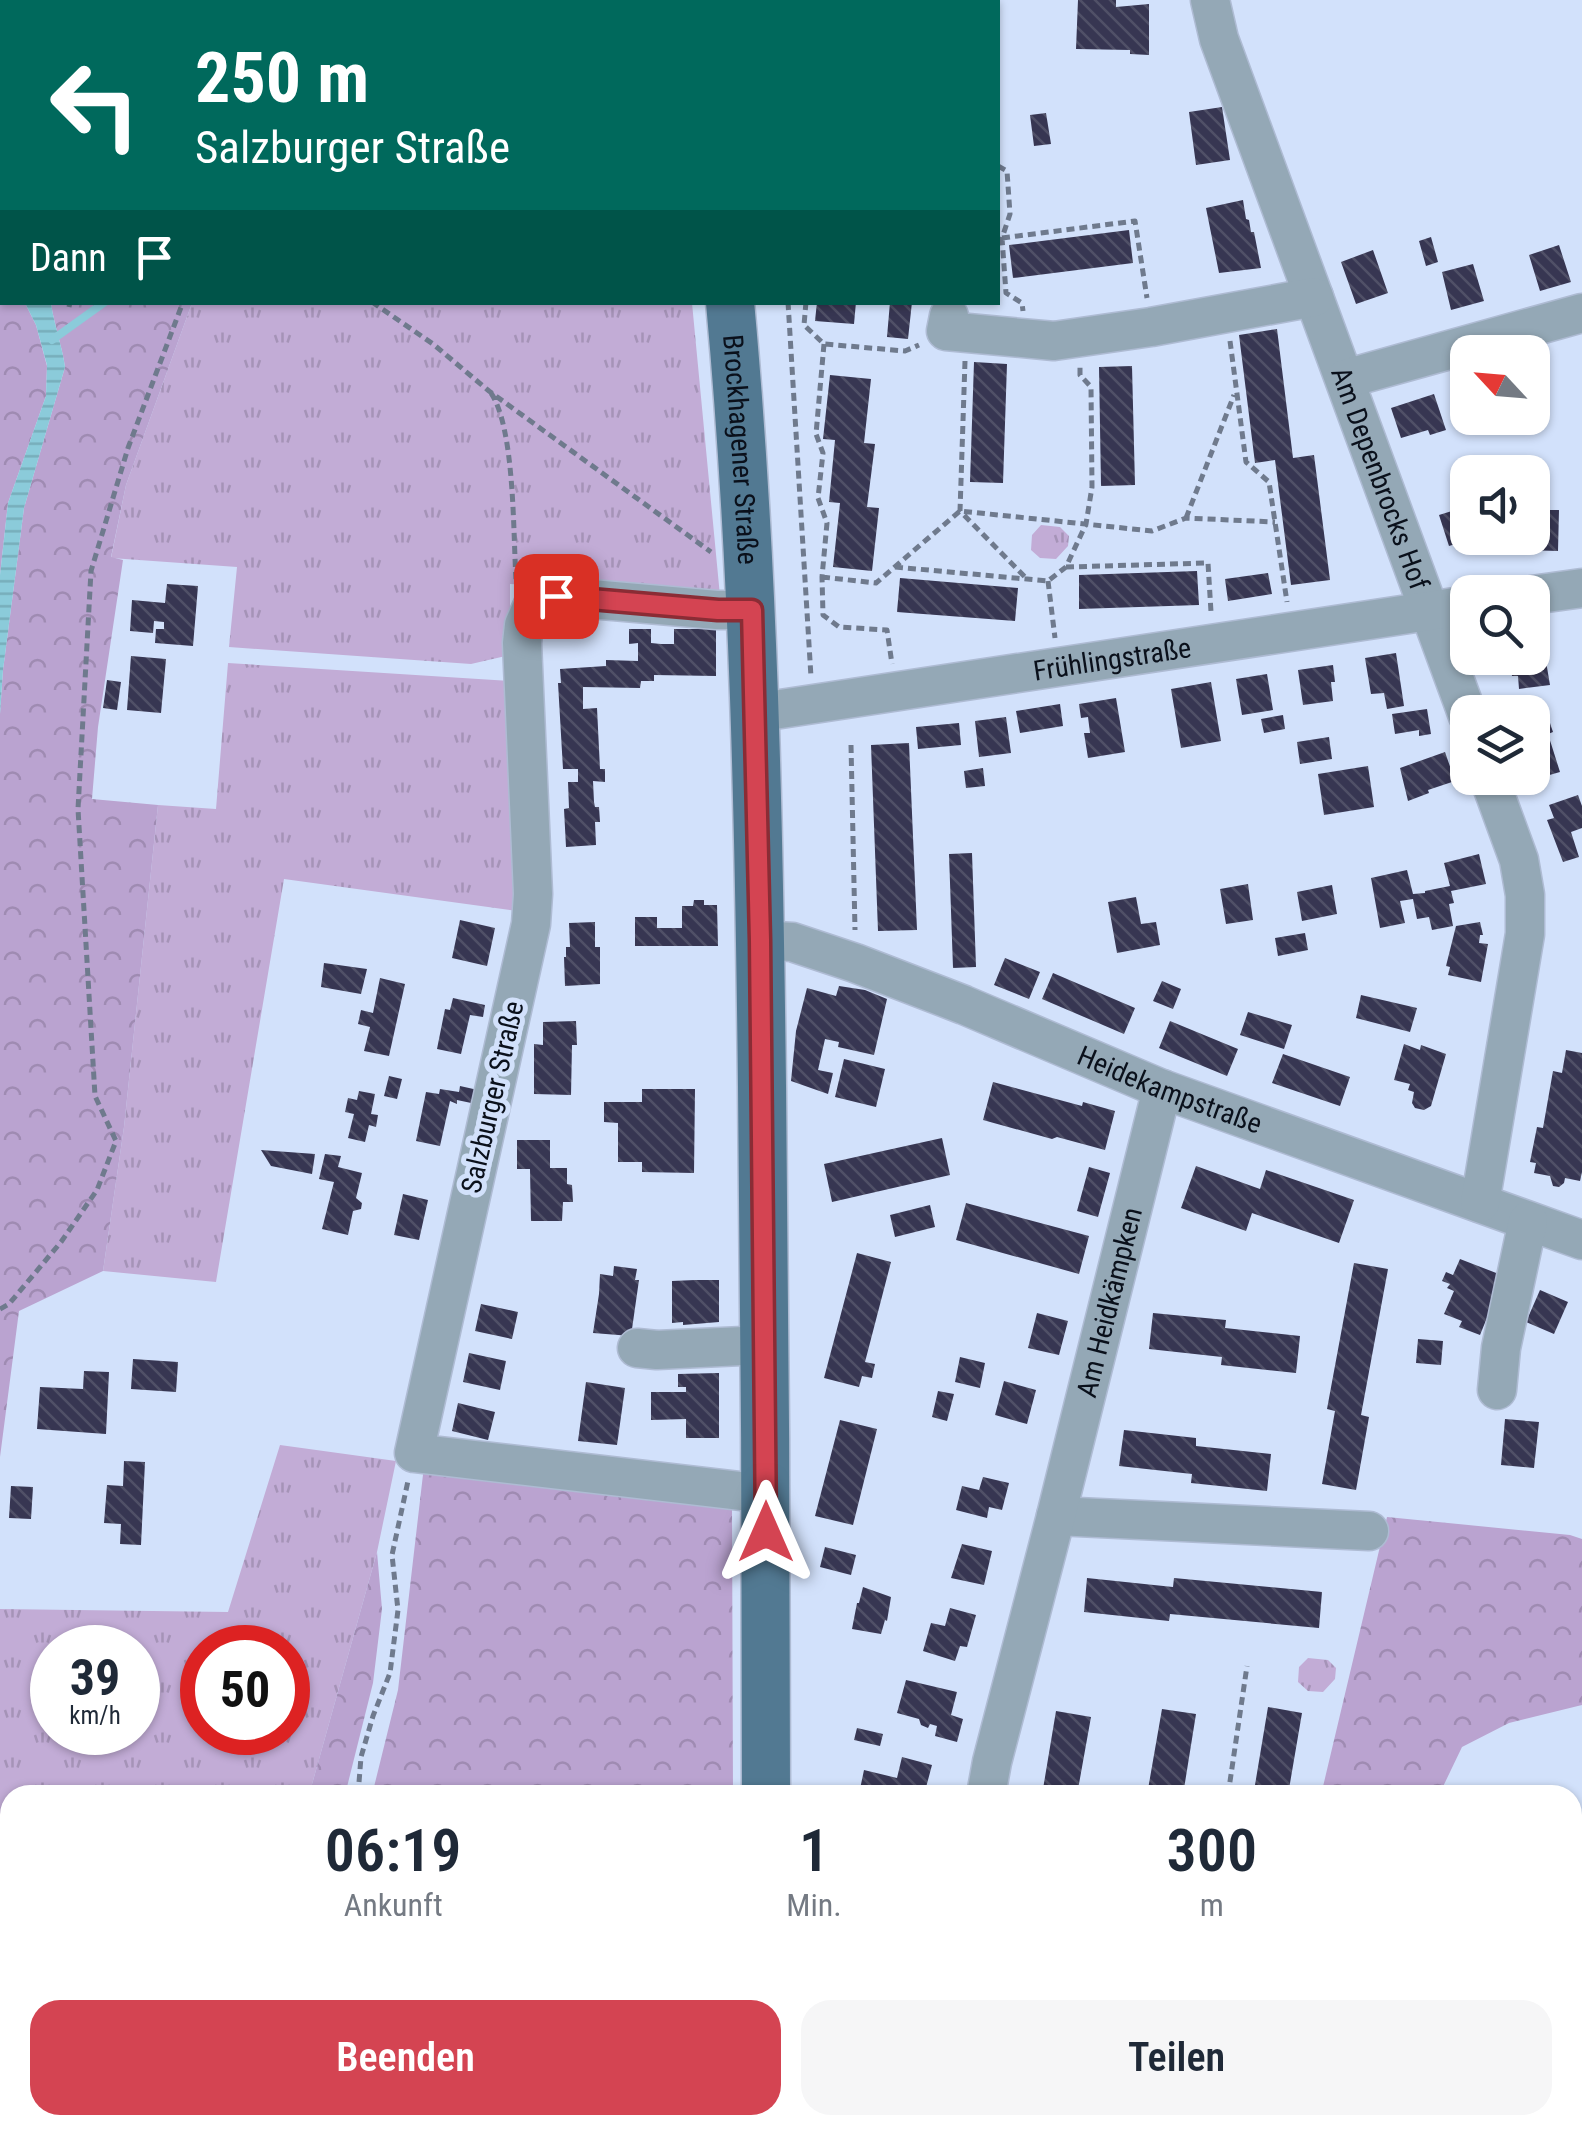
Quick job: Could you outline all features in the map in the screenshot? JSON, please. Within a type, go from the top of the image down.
[{"type":"main road","name":"Brockhagener Straße","points":[[730,305],[742,439],[756,711],[765,1345],[766,1785]]},
{"type":"street","name":"Am Depenbrocks Hof","points":[[1210,0],[1219,39],[1460,695]]},
{"type":"street","points":[[954,327],[1054,341],[1314,297]]},
{"type":"street","points":[[1345,379],[1582,313]]},
{"type":"street","points":[[1550,593],[1582,588]]},
{"type":"street","points":[[533,605],[556,596],[752,610]]},
{"type":"street","name":"Salzburger Straße","points":[[414,1453],[533,909],[521,667],[524,624],[533,605]]},
{"type":"street","name":"Frühlingstraße","points":[[756,711],[1450,607]]},
{"type":"street","points":[[1480,1203],[1525,934],[1525,895],[1519,860],[1495,795]]},
{"type":"street","name":"Heidekampstraße","points":[[760,940],[792,942],[856,963],[1162,1089],[1582,1240]]},
{"type":"street","name":"Am Heidkämpken","points":[[988,1785],[1162,1089]]},
{"type":"street","points":[[1497,1390],[1501,1348],[1528,1221]]},
{"type":"street","points":[[637,1348],[765,1345]]},
{"type":"street","points":[[414,1453],[766,1494]]},
{"type":"street","points":[[1056,1516],[1369,1531]]},
{"type":"path","points":[[1000,167],[1007,171],[1010,214],[1002,238],[1006,292],[1022,303],[1024,339]]},
{"type":"path","points":[[1002,238],[1135,221],[1151,327]]},
{"type":"path","points":[[0,1309],[10,1304],[61,1242],[97,1190],[116,1141],[95,1096],[78,809],[92,571],[128,448],[182,305]]},
{"type":"path","points":[[376,305],[722,560]]},
{"type":"path","points":[[788,305],[813,704]]},
{"type":"path","points":[[806,305],[804,325],[824,344],[906,352],[954,327],[960,510],[1028,580]]},
{"type":"path","points":[[1227,313],[1246,462],[1269,482],[1291,631]]},
{"type":"path","points":[[895,566],[1048,581],[1066,566],[1086,524],[1092,486],[1091,387],[1080,374],[1080,338]]},
{"type":"path","points":[[824,344],[816,434],[823,453],[818,498],[827,523],[823,615],[839,627],[887,630],[896,692]]},
{"type":"path","points":[[489,391],[504,422],[517,586],[533,605]]},
{"type":"path","points":[[1186,518],[1236,391]]},
{"type":"path","points":[[822,578],[876,583],[960,510],[1152,530],[1186,518],[1275,522]]},
{"type":"path","points":[[1066,566],[1208,563],[1213,643]]},
{"type":"path","points":[[1048,581],[1058,667]]},
{"type":"path","points":[[851,745],[856,963]]},
{"type":"path","points":[[359,1785],[361,1757],[390,1673],[398,1610],[392,1555],[414,1453]]},
{"type":"path","points":[[1229,1785],[1246,1666]]},
{"type":"green space","points":[[0,305],[26,305],[47,366],[46,396],[8,503],[0,575]]},
{"type":"green space","points":[[51,305],[191,305],[126,485],[111,557],[123,560],[98,727],[92,799],[158,805],[124,1127],[103,1271],[19,1311],[0,1457],[0,714],[24,508],[65,367]]},
{"type":"green space","points":[[191,305],[692,305],[720,596],[510,584],[510,655],[471,664],[229,647],[237,567],[111,558],[126,485]]},
{"type":"green space","points":[[1041,525],[1060,527],[1069,536],[1068,546],[1056,559],[1040,558],[1031,550],[1032,535]]},
{"type":"green space","points":[[228,663],[511,681],[524,912],[284,879],[216,1282],[103,1271],[124,1127],[158,805],[216,809]]},
{"type":"green space","points":[[280,1445],[396,1461],[377,1552],[312,1785],[0,1785],[0,1609],[228,1612]]},
{"type":"green space","points":[[424,1466],[732,1504],[733,1785],[374,1785],[398,1690]]},
{"type":"green space","points":[[1387,1517],[1582,1539],[1582,1705],[1509,1723],[1462,1747],[1444,1785],[1323,1785]]},
{"type":"green space","points":[[377,1552],[382,1609],[373,1683],[348,1785],[312,1785]]},
{"type":"green space","points":[[1308,1658],[1328,1660],[1336,1668],[1335,1679],[1323,1692],[1308,1691],[1298,1682],[1299,1667]]},
{"type":"shaded area","points":[[26,305],[51,305],[65,367],[24,508],[0,714],[0,575],[8,503],[46,396],[47,365]]},
{"type":"building","points":[[1078,0],[1116,0],[1116,7],[1149,4],[1149,55],[1130,54],[1130,50],[1076,49]]},
{"type":"building","points":[[1222,107],[1230,160],[1196,165],[1189,112]]},
{"type":"building","points":[[1046,113],[1051,144],[1034,146],[1030,115]]},
{"type":"building","points":[[1243,200],[1261,268],[1219,273],[1206,208]]},
{"type":"building","points":[[1129,230],[1133,263],[1013,278],[1009,245]]},
{"type":"building","points":[[1431,237],[1438,262],[1426,266],[1419,241]]},
{"type":"building","points":[[1559,245],[1571,282],[1540,291],[1529,255]]},
{"type":"building","points":[[1373,250],[1388,293],[1356,304],[1341,262]]},
{"type":"building","points":[[1473,264],[1484,301],[1451,310],[1442,272]]},
{"type":"building","points":[[817,305],[856,305],[854,324],[815,321]]},
{"type":"building","points":[[890,305],[912,305],[908,339],[887,337]]},
{"type":"building","points":[[1277,329],[1293,458],[1314,455],[1330,580],[1291,585],[1275,460],[1255,463],[1239,335]]},
{"type":"building","points":[[974,362],[1007,364],[1003,483],[970,482]]},
{"type":"building","points":[[1132,366],[1135,485],[1101,486],[1099,367]]},
{"type":"building","points":[[830,375],[871,379],[864,443],[875,444],[867,507],[879,508],[872,571],[833,567],[840,503],[829,502],[835,440],[823,439]]},
{"type":"building","points":[[1434,394],[1446,430],[1430,435],[1428,430],[1401,438],[1391,408]]},
{"type":"building","points":[[1550,510],[1559,510],[1558,551],[1550,551]]},
{"type":"building","points":[[1450,512],[1450,546],[1449,546],[1439,515]]},
{"type":"building","points":[[1197,571],[1199,605],[1079,609],[1079,575]]},
{"type":"building","points":[[1268,573],[1272,594],[1228,601],[1225,579]]},
{"type":"building","points":[[900,578],[1018,588],[1015,621],[897,612]]},
{"type":"building","points":[[167,584],[198,586],[193,646],[155,643],[156,629],[164,629],[164,622],[154,621],[153,633],[130,631],[132,600],[165,603]]},
{"type":"building","points":[[629,629],[651,629],[651,643],[674,644],[674,629],[716,629],[716,676],[654,675],[654,681],[641,681],[640,688],[583,687],[583,709],[597,708],[600,769],[605,769],[605,782],[593,781],[600,822],[595,822],[596,845],[566,847],[564,809],[569,808],[568,782],[578,782],[578,769],[563,769],[560,669],[606,666],[606,660],[638,661],[638,643],[629,644]]},
{"type":"building","points":[[1396,653],[1404,706],[1387,709],[1384,693],[1371,694],[1365,658]]},
{"type":"building","points":[[131,656],[166,659],[161,713],[127,710]]},
{"type":"building","points":[[1333,665],[1333,701],[1303,705],[1298,670]]},
{"type":"building","points":[[1267,674],[1273,710],[1242,715],[1236,679]]},
{"type":"building","points":[[1548,675],[1550,685],[1519,689],[1518,676],[1512,676]]},
{"type":"building","points":[[107,680],[121,682],[117,710],[103,708]]},
{"type":"building","points":[[1211,682],[1221,741],[1181,748],[1171,689]]},
{"type":"building","points":[[1116,698],[1125,752],[1088,758],[1084,733],[1090,733],[1088,717],[1081,718],[1079,704]]},
{"type":"building","points":[[1060,704],[1063,726],[1020,733],[1016,711]]},
{"type":"building","points":[[1427,709],[1431,734],[1419,736],[1419,730],[1395,734],[1392,714]]},
{"type":"building","points":[[1283,715],[1285,729],[1264,733],[1261,719]]},
{"type":"building","points":[[1006,717],[1011,753],[979,757],[975,721]]},
{"type":"building","points":[[959,723],[961,745],[918,749],[916,727]]},
{"type":"building","points":[[1329,737],[1332,759],[1300,764],[1297,742]]},
{"type":"building","points":[[1550,740],[1560,772],[1550,775]]},
{"type":"building","points":[[909,743],[917,930],[878,931],[871,745]]},
{"type":"building","points":[[1445,752],[1450,783],[1408,801],[1400,768]]},
{"type":"building","points":[[1368,766],[1374,807],[1324,815],[1318,774]]},
{"type":"building","points":[[983,768],[985,786],[966,788],[964,771]]},
{"type":"building","points":[[1578,795],[1582,828],[1571,832],[1579,857],[1563,862],[1547,820],[1554,818],[1549,805]]},
{"type":"building","points":[[972,853],[976,967],[953,968],[949,854]]},
{"type":"building","points":[[1479,854],[1486,884],[1451,891],[1453,926],[1432,930],[1429,917],[1417,919],[1413,899],[1400,901],[1405,923],[1380,928],[1371,878],[1407,870],[1413,894],[1425,893],[1450,886],[1444,863]]},
{"type":"building","points":[[1248,884],[1253,920],[1226,924],[1220,889]]},
{"type":"building","points":[[1332,885],[1337,914],[1302,921],[1297,892]]},
{"type":"building","points":[[1136,897],[1141,924],[1156,922],[1160,945],[1117,953],[1108,902]]},
{"type":"building","points":[[694,900],[717,905],[718,946],[635,946],[635,917],[657,917],[657,928],[682,928],[682,906],[693,906]]},
{"type":"building","points":[[460,920],[495,928],[487,966],[452,958]]},
{"type":"building","points":[[595,922],[600,984],[565,986],[569,923]]},
{"type":"building","points":[[1480,922],[1483,935],[1479,943],[1488,944],[1481,982],[1448,975],[1450,967],[1446,966],[1456,926]]},
{"type":"building","points":[[1305,933],[1308,950],[1278,956],[1275,938]]},
{"type":"building","points":[[1005,958],[1040,972],[1029,999],[994,985]]},
{"type":"building","points":[[324,963],[367,969],[361,994],[321,987]]},
{"type":"building","points":[[1053,973],[1135,1008],[1124,1034],[1042,999]]},
{"type":"building","points":[[380,978],[405,984],[389,1056],[364,1051],[370,1027],[358,1024],[361,1010],[373,1013]]},
{"type":"building","points":[[1162,981],[1181,989],[1173,1009],[1153,1001]]},
{"type":"building","points":[[839,986],[887,999],[874,1055],[838,1047],[839,1042],[825,1039],[818,1070],[833,1073],[828,1094],[791,1081],[796,1031],[807,988],[836,996]]},
{"type":"building","points":[[1361,995],[1417,1008],[1410,1032],[1356,1018]]},
{"type":"building","points":[[453,998],[485,1005],[483,1017],[470,1015],[461,1054],[437,1049],[445,1009],[450,1010]]},
{"type":"building","points":[[1248,1012],[1292,1025],[1284,1049],[1240,1035]]},
{"type":"building","points":[[576,1021],[571,1095],[534,1094],[534,1044],[543,1045],[543,1022]]},
{"type":"building","points":[[1170,1021],[1238,1049],[1227,1076],[1159,1048]]},
{"type":"building","points":[[1404,1044],[1446,1054],[1431,1106],[1424,1110],[1412,1103],[1414,1092],[1408,1090],[1410,1084],[1394,1080]]},
{"type":"building","points":[[1566,1050],[1582,1053],[1582,1172],[1580,1181],[1565,1178],[1559,1187],[1553,1186],[1550,1176],[1534,1173],[1536,1163],[1530,1162],[1537,1127],[1543,1128],[1553,1071],[1562,1073]]},
{"type":"building","points":[[1283,1054],[1350,1077],[1340,1106],[1272,1083]]},
{"type":"building","points":[[844,1059],[885,1069],[876,1107],[835,1097]]},
{"type":"building","points":[[389,1076],[402,1079],[397,1099],[384,1096]]},
{"type":"building","points":[[993,1082],[1115,1111],[1105,1150],[983,1120]]},
{"type":"building","points":[[460,1086],[478,1090],[476,1104],[450,1101],[440,1146],[416,1141],[426,1092],[459,1092]]},
{"type":"building","points":[[642,1089],[695,1089],[694,1173],[642,1172],[642,1162],[618,1162],[618,1123],[604,1122],[604,1102],[642,1102]]},
{"type":"building","points":[[359,1091],[375,1094],[371,1114],[378,1115],[376,1127],[369,1125],[365,1142],[348,1138],[354,1114],[345,1112],[348,1098],[357,1100]]},
{"type":"building","points":[[942,1138],[950,1175],[832,1202],[824,1164]]},
{"type":"building","points":[[517,1140],[550,1140],[550,1168],[567,1168],[573,1202],[563,1202],[562,1221],[531,1221],[530,1169],[517,1169]]},
{"type":"building","points":[[261,1150],[315,1154],[312,1174],[271,1166]]},
{"type":"building","points":[[325,1154],[341,1156],[338,1167],[362,1173],[356,1198],[362,1203],[361,1209],[353,1211],[348,1235],[322,1229],[334,1182],[319,1179]]},
{"type":"building","points":[[1196,1166],[1260,1189],[1266,1170],[1354,1200],[1339,1243],[1252,1213],[1246,1231],[1181,1208]]},
{"type":"building","points":[[1089,1167],[1110,1173],[1098,1217],[1077,1211]]},
{"type":"building","points":[[403,1194],[428,1200],[419,1240],[394,1235]]},
{"type":"building","points":[[966,1203],[1089,1236],[1079,1274],[956,1240]]},
{"type":"building","points":[[930,1205],[935,1227],[895,1237],[890,1215]]},
{"type":"building","points":[[857,1253],[891,1262],[865,1362],[875,1364],[872,1378],[862,1376],[859,1387],[824,1378]]},
{"type":"building","points":[[1460,1259],[1504,1276],[1480,1335],[1459,1327],[1462,1321],[1444,1314],[1454,1291],[1442,1281],[1446,1272],[1453,1275]]},
{"type":"building","points":[[1354,1263],[1388,1269],[1361,1415],[1369,1417],[1356,1490],[1322,1484],[1335,1411],[1327,1409]]},
{"type":"building","points":[[614,1266],[637,1269],[631,1336],[593,1333],[600,1274],[613,1276]]},
{"type":"building","points":[[719,1280],[719,1322],[672,1323],[672,1281]]},
{"type":"building","points":[[1540,1290],[1568,1302],[1554,1334],[1526,1322]]},
{"type":"building","points":[[481,1304],[518,1312],[512,1339],[475,1331]]},
{"type":"building","points":[[1037,1313],[1068,1321],[1059,1355],[1028,1348]]},
{"type":"building","points":[[1153,1313],[1226,1320],[1225,1328],[1300,1336],[1296,1373],[1221,1365],[1222,1357],[1149,1349]]},
{"type":"building","points":[[1418,1339],[1443,1341],[1441,1365],[1416,1363]]},
{"type":"building","points":[[469,1353],[506,1361],[500,1390],[463,1382]]},
{"type":"building","points":[[960,1357],[985,1363],[980,1388],[955,1382]]},
{"type":"building","points":[[133,1359],[178,1362],[176,1392],[131,1389]]},
{"type":"building","points":[[84,1371],[109,1372],[106,1434],[37,1429],[40,1387],[83,1389]]},
{"type":"building","points":[[719,1373],[719,1438],[686,1438],[686,1419],[651,1420],[651,1392],[686,1392],[686,1387],[678,1387],[678,1374]]},
{"type":"building","points":[[1004,1381],[1036,1390],[1027,1424],[995,1415]]},
{"type":"building","points":[[586,1382],[625,1388],[617,1445],[578,1441]]},
{"type":"building","points":[[938,1391],[954,1394],[947,1421],[932,1417]]},
{"type":"building","points":[[458,1403],[495,1412],[488,1440],[452,1431]]},
{"type":"building","points":[[1505,1419],[1539,1422],[1534,1468],[1501,1465]]},
{"type":"building","points":[[840,1420],[877,1429],[853,1525],[815,1516]]},
{"type":"building","points":[[1124,1430],[1196,1438],[1196,1446],[1271,1454],[1267,1491],[1191,1483],[1192,1474],[1119,1466]]},
{"type":"building","points":[[124,1461],[145,1462],[141,1545],[120,1544],[121,1524],[104,1523],[107,1485],[123,1486]]},
{"type":"building","points":[[983,1477],[1009,1483],[1002,1510],[989,1507],[987,1518],[956,1510],[962,1486],[979,1490]]},
{"type":"building","points":[[11,1486],[33,1487],[31,1519],[9,1518]]},
{"type":"building","points":[[962,1544],[992,1551],[984,1585],[951,1578]]},
{"type":"building","points":[[825,1547],[856,1555],[851,1575],[820,1567]]},
{"type":"building","points":[[1087,1578],[1173,1587],[1174,1578],[1322,1592],[1319,1628],[1170,1614],[1169,1621],[1084,1612]]},
{"type":"building","points":[[863,1587],[891,1597],[881,1634],[852,1629]]},
{"type":"building","points":[[950,1608],[976,1615],[967,1647],[960,1646],[955,1661],[923,1651],[931,1623],[945,1626]]},
{"type":"building","points":[[906,1680],[957,1692],[951,1715],[963,1719],[957,1742],[935,1736],[937,1726],[930,1724],[928,1728],[919,1719],[897,1713]]},
{"type":"building","points":[[1268,1707],[1302,1713],[1290,1785],[1255,1785]]},
{"type":"building","points":[[1162,1709],[1196,1714],[1185,1785],[1149,1785]]},
{"type":"building","points":[[1056,1711],[1091,1717],[1079,1785],[1044,1785]]},
{"type":"building","points":[[857,1728],[883,1734],[880,1746],[854,1740]]},
{"type":"building","points":[[902,1757],[932,1765],[927,1785],[861,1785],[864,1770],[897,1778]]},
{"type":"waterway","points":[[52,340],[101,305]]},
{"type":"route","points":[[556,596],[752,610],[766,1532]]}]
